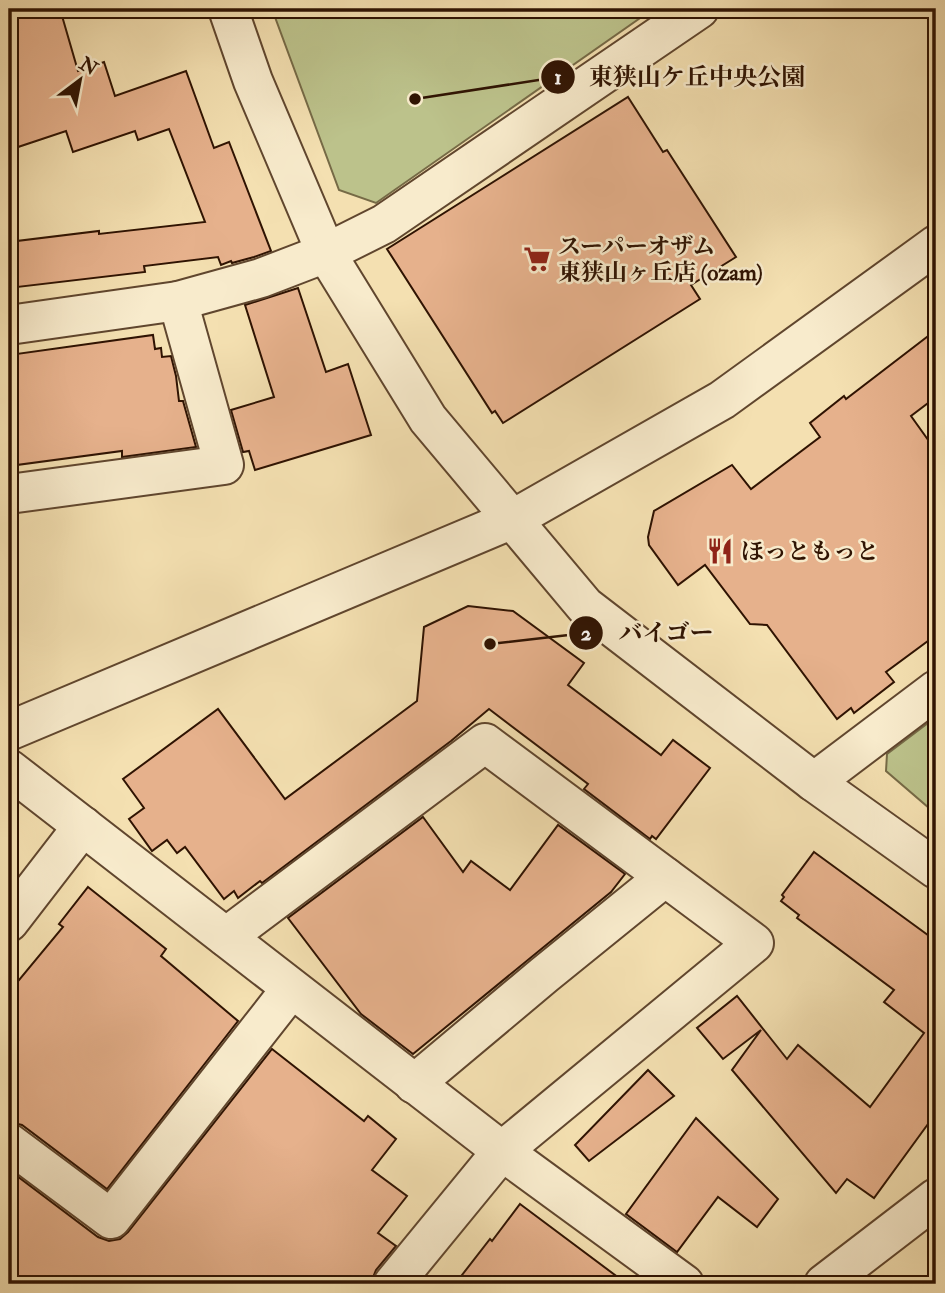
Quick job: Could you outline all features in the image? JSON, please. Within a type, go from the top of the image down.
[{"type":"street","points":[[228,9],[253,81],[326,253],[428,419],[585,606],[814,782],[936,869]]},
{"type":"street","points":[[9,325],[178,301],[261,278],[326,253],[384,224],[699,9]]},
{"type":"street","points":[[9,731],[513,519],[722,400],[936,245]]},
{"type":"street","points":[[9,494],[224,465],[178,301]]},
{"type":"street","points":[[814,782],[936,690]]},
{"type":"street","points":[[226,937],[485,743],[754,943],[502,1152],[393,1284]]},
{"type":"street","points":[[9,769],[502,1152],[684,1284]]},
{"type":"street","points":[[9,922],[83,826]]},
{"type":"street","points":[[414,1084],[665,877]]},
{"type":"street","points":[[9,1143],[111,1219],[291,989]]},
{"type":"street","points":[[824,1284],[936,1198]]},
{"type":"green space","points":[[272,9],[653,9],[376,203],[339,190]]},
{"type":"green space","points":[[936,717],[936,814],[886,771],[887,754]]},
{"type":"building","points":[[9,9],[60,9],[78,71],[104,62],[115,96],[186,71],[214,148],[229,142],[271,251],[221,265],[218,257],[144,266],[145,272],[9,288],[9,242],[205,222],[169,129],[138,140],[135,131],[73,152],[66,131],[9,150]]},
{"type":"building","points":[[628,97],[663,152],[667,150],[736,257],[691,285],[700,299],[503,423],[495,411],[492,413],[387,249]]},
{"type":"building","points":[[298,288],[326,372],[348,364],[371,435],[255,470],[249,451],[243,452],[231,410],[274,397],[245,305]]},
{"type":"building","points":[[936,330],[936,397],[911,416],[936,451],[936,635],[886,672],[894,682],[854,713],[851,708],[837,719],[767,625],[750,624],[705,565],[678,585],[649,545],[648,537],[654,511],[732,465],[751,489],[820,437],[810,423]]},
{"type":"building","points":[[153,335],[155,349],[161,348],[162,357],[171,356],[179,401],[183,401],[196,447],[122,457],[122,451],[9,466],[9,355]]},
{"type":"building","points":[[468,606],[513,611],[584,663],[568,685],[661,755],[673,740],[710,768],[656,839],[652,836],[650,839],[584,789],[588,784],[489,709],[451,741],[262,883],[260,881],[238,898],[234,891],[224,899],[185,847],[177,853],[167,840],[152,851],[129,819],[144,808],[123,779],[218,709],[285,799],[417,701],[424,627]]},
{"type":"building","points":[[423,817],[463,872],[471,861],[510,890],[558,825],[625,874],[611,892],[413,1054],[361,1014],[288,918]]},
{"type":"building","points":[[814,852],[936,941],[936,1113],[874,1198],[847,1179],[836,1193],[732,1070],[761,1030],[723,1059],[697,1028],[737,996],[787,1059],[798,1045],[870,1107],[924,1033],[884,1002],[894,990],[797,918],[799,915],[781,901],[784,897],[782,895]]},
{"type":"building","points":[[88,887],[166,949],[161,956],[238,1021],[107,1189],[22,1125],[9,1122],[9,1026],[16,1016],[9,1010],[9,992],[63,927],[59,924]]},
{"type":"building","points":[[272,1049],[364,1121],[368,1116],[396,1139],[372,1170],[407,1196],[378,1233],[396,1246],[376,1270],[372,1284],[9,1284],[9,1170],[98,1237],[109,1241],[120,1239]]},
{"type":"building","points":[[648,1070],[674,1096],[589,1161],[575,1145]]},
{"type":"building","points":[[696,1118],[778,1199],[757,1227],[718,1197],[677,1252],[626,1214]]},
{"type":"building","points":[[520,1204],[627,1284],[455,1284]]},
{"type":"place","name":"東狭山ケ丘中央公園","points":[[415,99]]},
{"type":"place","name":"スーパーオザム 東狭山ヶ丘店 (ozam)","points":[[537,259]]},
{"type":"place","name":"ほっともっと","points":[[720,551]]},
{"type":"place","name":"バイゴー","points":[[490,644]]}]
